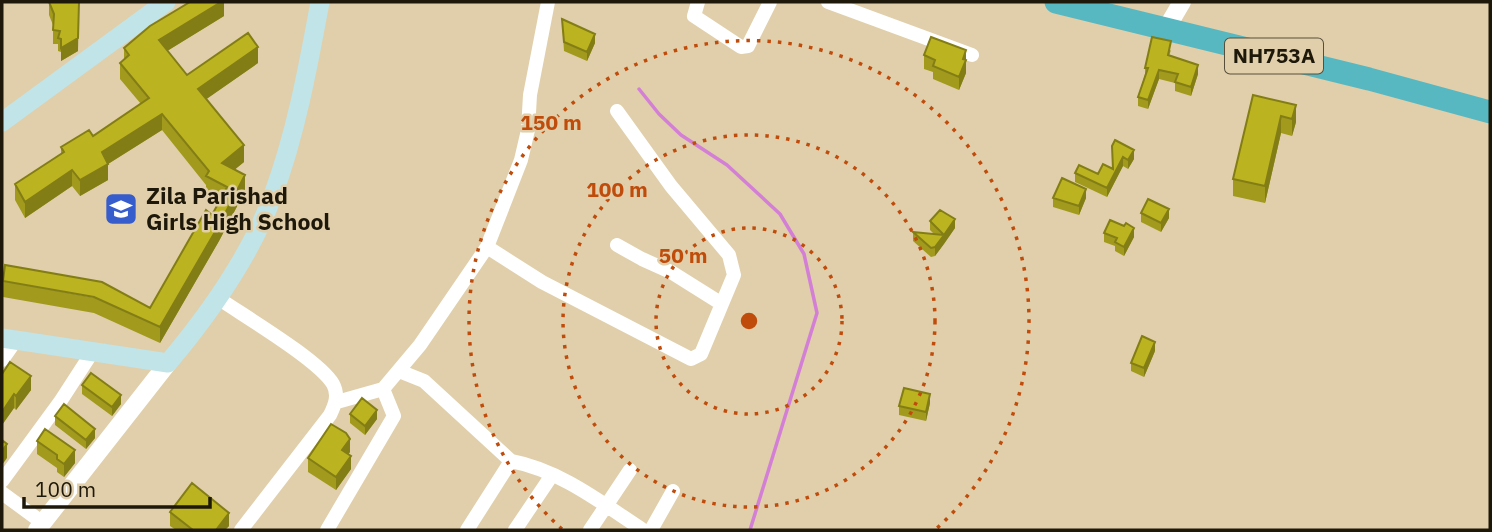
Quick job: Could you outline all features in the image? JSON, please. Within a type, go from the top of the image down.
[{"type":"highway","name":"NH753A","points":[[1056,2],[1490,112]]},
{"type":"main road","points":[[2,122],[166,2]]},
{"type":"main road","points":[[9,339],[168,363],[218,298],[250,244],[273,195],[302,99],[320,2]]},
{"type":"street","points":[[337,402],[383,389],[439,318],[487,247],[522,160],[528,130],[530,95],[548,2]]},
{"type":"street","points":[[698,2],[694,16],[741,47],[748,46],[770,2]]},
{"type":"street","points":[[828,2],[972,55]]},
{"type":"street","points":[[1166,29],[1182,2]]},
{"type":"street","points":[[487,247],[542,282],[691,359],[701,354],[734,275],[729,255],[671,186],[617,111]]},
{"type":"street","points":[[617,244],[671,272],[722,304]]},
{"type":"street","points":[[218,298],[322,369],[334,386],[337,402],[330,415],[241,530]]},
{"type":"street","points":[[2,360],[9,339]]},
{"type":"street","points":[[2,481],[60,402],[93,351]]},
{"type":"street","points":[[2,493],[40,527],[168,363]]},
{"type":"street","points":[[399,371],[424,381],[511,461],[532,465],[552,474],[643,530]]},
{"type":"street","points":[[330,529],[394,416],[383,389]]},
{"type":"street","points":[[467,530],[511,461]]},
{"type":"street","points":[[590,530],[630,470]]},
{"type":"street","points":[[515,530],[552,474]]},
{"type":"street","points":[[651,530],[673,491]]},
{"type":"building","points":[[49,2],[79,2],[78,38],[61,48],[61,39],[58,38],[60,31],[53,30],[54,14]]},
{"type":"building","points":[[190,2],[221,2],[159,40],[187,75],[248,33],[258,47],[198,89],[244,145],[222,163],[245,175],[160,327],[94,297],[3,281],[5,265],[102,282],[150,308],[206,210],[212,215],[227,187],[206,176],[209,171],[162,114],[102,152],[108,164],[80,180],[72,170],[25,202],[15,184],[64,152],[61,147],[89,130],[93,136],[149,98],[120,63],[129,55],[124,48],[150,26]]},
{"type":"building","points":[[562,19],[595,34],[587,52],[564,42]]},
{"type":"building","points":[[931,37],[966,50],[963,59],[966,60],[959,77],[933,66],[935,60],[924,55]]},
{"type":"building","points":[[1152,37],[1171,41],[1168,55],[1198,65],[1191,87],[1175,82],[1178,74],[1159,70],[1148,100],[1138,97],[1148,68],[1145,68]]},
{"type":"building","points":[[1253,95],[1296,105],[1292,119],[1281,116],[1265,186],[1233,179]]},
{"type":"building","points":[[1115,140],[1134,150],[1128,160],[1123,157],[1107,188],[1075,173],[1079,165],[1098,174],[1103,164],[1113,169],[1112,146]]},
{"type":"building","points":[[1062,178],[1086,189],[1079,206],[1053,198]]},
{"type":"building","points":[[1148,199],[1169,209],[1161,223],[1141,213]]},
{"type":"building","points":[[940,210],[955,219],[944,235],[930,221]]},
{"type":"building","points":[[1110,220],[1124,226],[1126,223],[1134,228],[1124,247],[1115,242],[1117,238],[1104,233]]},
{"type":"building","points":[[913,232],[944,235],[935,247],[931,248]]},
{"type":"building","points":[[1142,336],[1155,342],[1144,368],[1131,363]]},
{"type":"building","points":[[10,362],[31,376],[2,412],[2,374]]},
{"type":"building","points":[[91,373],[121,395],[112,407],[82,385]]},
{"type":"building","points":[[904,388],[930,394],[926,412],[899,406]]},
{"type":"building","points":[[362,398],[377,410],[365,426],[350,414]]},
{"type":"building","points":[[64,404],[95,429],[86,440],[55,416]]},
{"type":"building","points":[[331,424],[346,433],[350,439],[342,450],[351,456],[336,477],[308,458]]},
{"type":"building","points":[[45,429],[75,450],[64,464],[57,459],[57,455],[37,441]]},
{"type":"building","points":[[192,483],[229,513],[216,530],[193,530],[170,512]]},
{"type":"waterway","points":[[639,89],[681,135],[727,165],[780,214],[804,254],[817,313],[750,530]]},
{"type":"place","name":"Zila Parishad Girls High School","points":[[121,209]]}]
